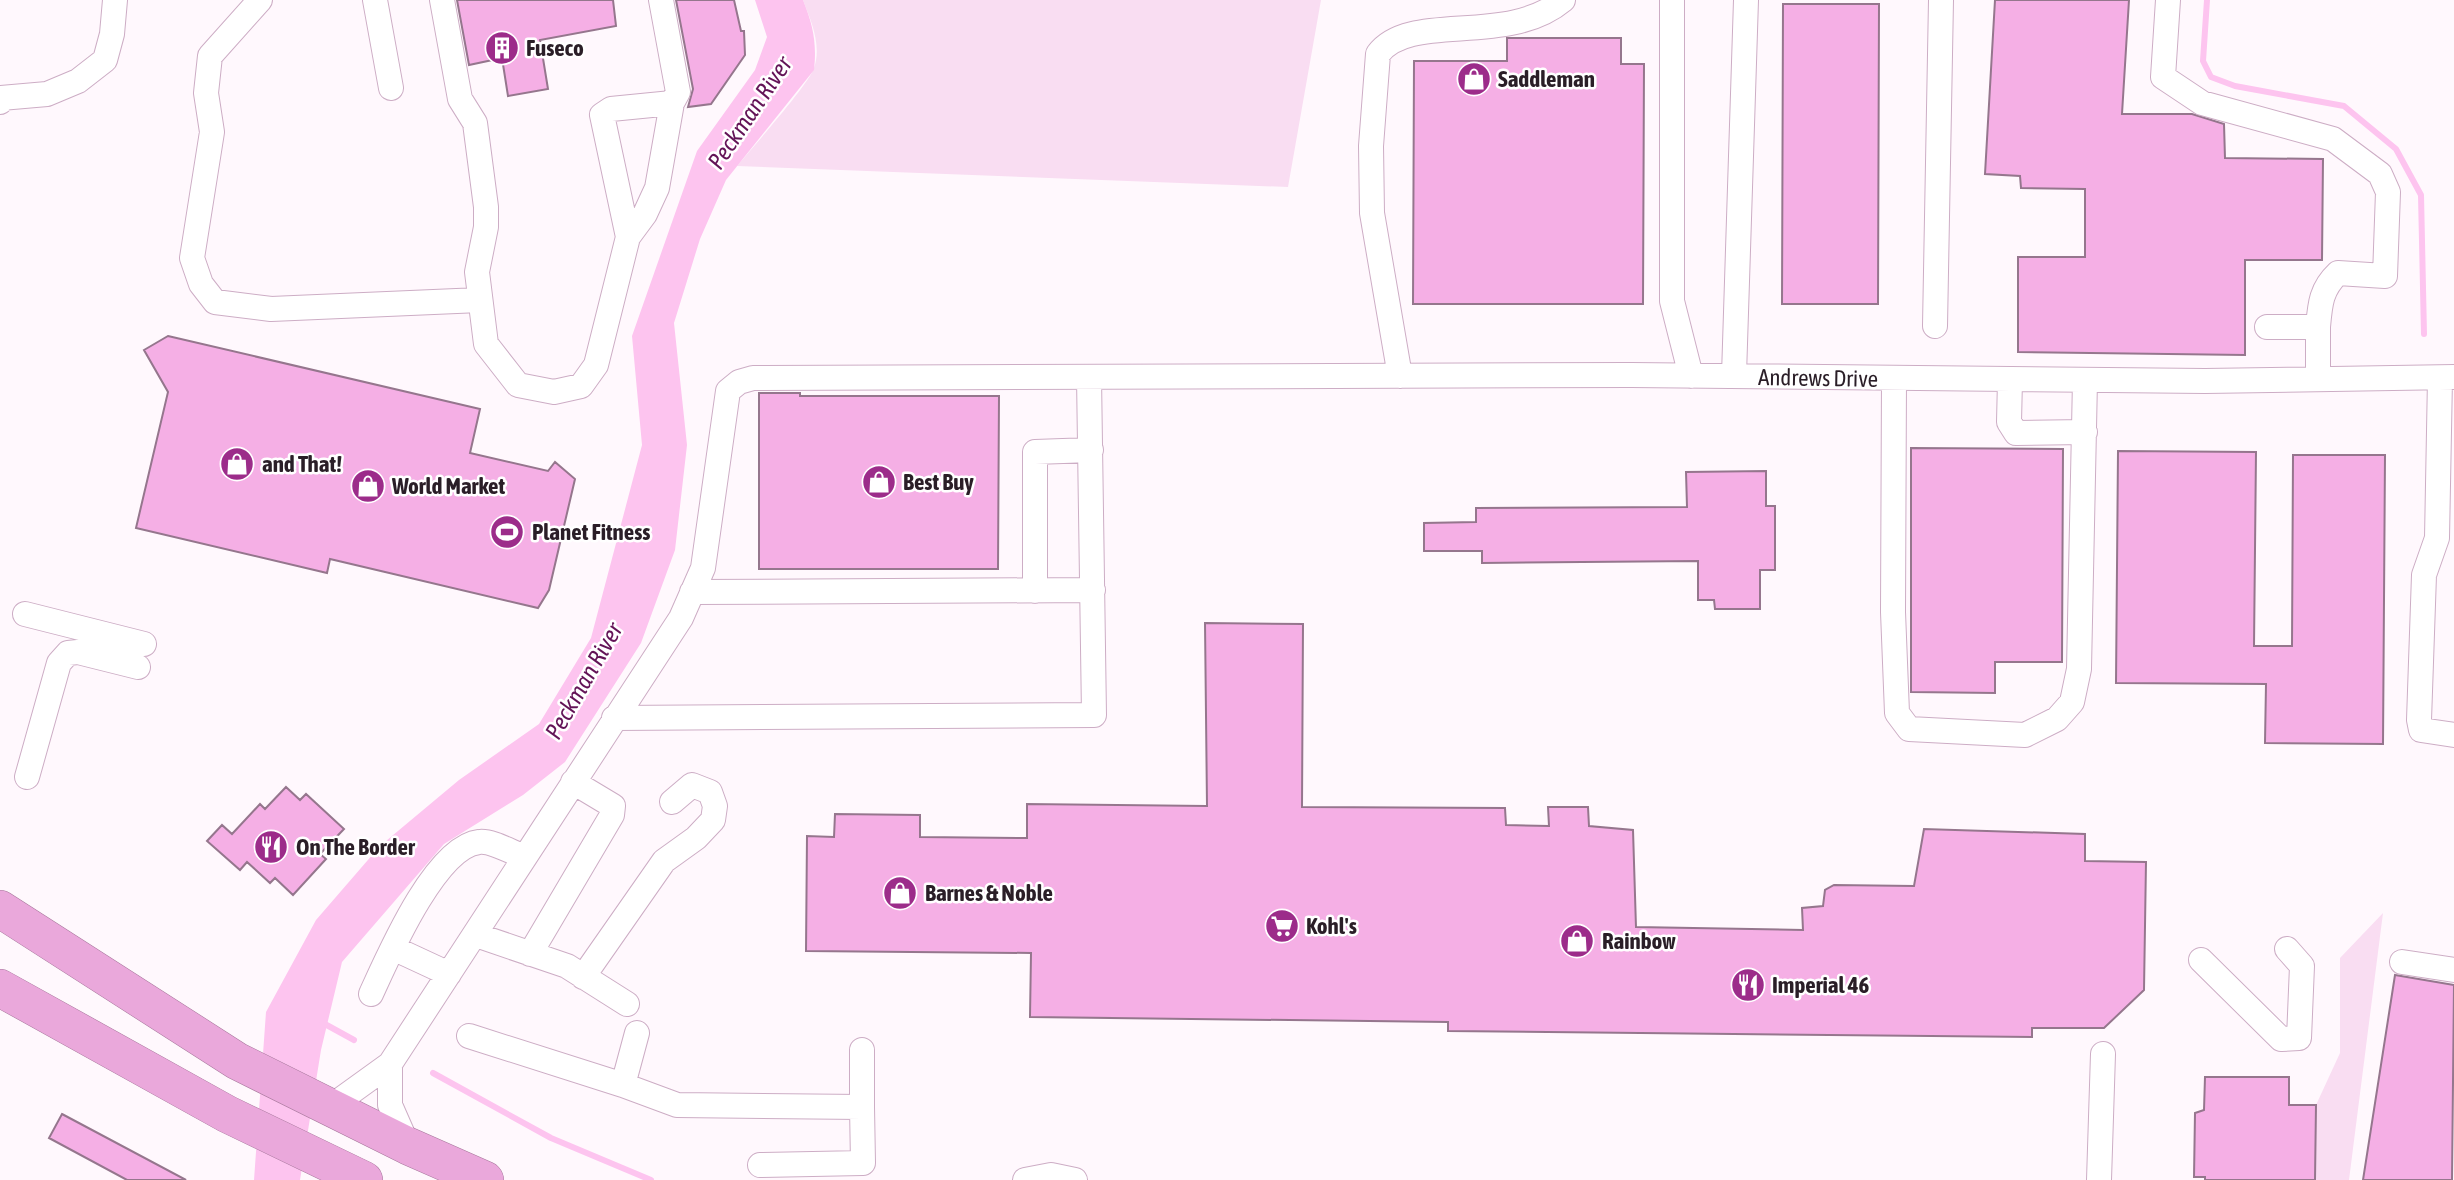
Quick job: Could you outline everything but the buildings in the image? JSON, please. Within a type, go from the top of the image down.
[{"type":"highway","points":[[0,909],[237,1061],[408,1146],[485,1180]]},
{"type":"highway","points":[[0,988],[227,1114],[364,1180]]},
{"type":"street","points":[[0,102],[1,98],[47,94],[78,81],[104,61],[112,34],[115,0]]},
{"type":"street","points":[[260,0],[210,56],[206,93],[212,132],[192,258],[201,284],[215,302],[271,309],[480,300]]},
{"type":"street","points":[[375,0],[391,88]]},
{"type":"street","points":[[442,0],[460,99],[475,123],[486,208],[486,227],[477,272],[486,344],[518,384],[554,392],[581,386],[596,365],[628,237],[645,214],[657,188],[672,103],[678,92],[661,0]]},
{"type":"street","points":[[1400,376],[1372,213],[1371,146],[1378,54],[1394,39],[1411,32],[1509,26],[1529,21],[1563,0]]},
{"type":"street","points":[[1672,0],[1672,301],[1692,376]]},
{"type":"street","points":[[1734,376],[1746,0]]},
{"type":"street","points":[[1935,326],[1941,0]]},
{"type":"street","points":[[2168,0],[2163,76],[2202,103],[2333,139],[2380,174],[2388,192],[2385,276],[2338,273],[2326,284],[2320,299],[2318,379]]},
{"type":"street","points":[[628,237],[602,115],[611,109],[672,103]]},
{"type":"street","points":[[2267,327],[2318,327]]},
{"type":"street","name":"Andrews Drive","points":[[692,592],[702,568],[715,497],[723,409],[728,391],[739,382],[753,378],[1734,376],[2085,380],[2447,377]]},
{"type":"street","points":[[614,718],[1094,715],[1089,377]]},
{"type":"street","points":[[2447,377],[2446,538],[2424,575],[2419,720],[2421,730],[2454,735]]},
{"type":"street","points":[[1894,379],[1897,713],[1909,729],[2025,734],[2057,719],[2072,702],[2079,669],[2085,380]]},
{"type":"street","points":[[2010,380],[2009,422],[2016,433],[2085,432]]},
{"type":"street","points":[[1035,591],[1035,452],[1091,450]]},
{"type":"street","points":[[329,1108],[390,1064],[681,618],[692,592],[1093,590]]},
{"type":"street","points":[[25,614],[141,656],[68,653],[59,663],[27,776]]},
{"type":"street","points":[[530,954],[612,815],[613,806],[573,782]]},
{"type":"street","points":[[583,977],[664,861],[696,838],[713,820],[715,806],[710,792],[692,785],[672,802]]},
{"type":"street","points":[[371,994],[416,902],[459,849],[480,841],[525,857]]},
{"type":"street","points":[[476,935],[567,967],[627,1004]]},
{"type":"street","points":[[393,948],[449,974]]},
{"type":"street","points":[[2201,960],[2281,1039],[2299,1038],[2302,966],[2287,949]]},
{"type":"street","points":[[2402,962],[2454,970]]},
{"type":"street","points":[[623,1085],[637,1032]]},
{"type":"street","points":[[469,1036],[677,1105],[862,1107]]},
{"type":"street","points":[[760,1165],[863,1163],[862,1050]]},
{"type":"street","points":[[2099,1180],[2103,1054]]},
{"type":"street","points":[[390,1064],[390,1105],[408,1146]]},
{"type":"street","points":[[1025,1180],[1063,1178]]},
{"type":"shaded area","points":[[803,0],[1321,0],[1288,187],[737,166],[791,101],[814,68],[816,42]]},
{"type":"shaded area","points":[[2383,913],[2349,1180],[2315,1180],[2316,1105],[2340,1053],[2340,958]]},
{"type":"water","name":"Peckman River","points":[[755,0],[803,0],[813,34],[814,70],[726,180],[700,239],[674,323],[687,445],[675,550],[641,643],[565,762],[523,795],[444,844],[342,962],[321,1050],[300,1180],[254,1180],[266,1012],[316,920],[380,846],[459,780],[539,724],[591,638],[642,445],[632,336],[697,151],[755,70],[767,37]]},
{"type":"waterway","points":[[2207,0],[2203,61],[2211,77],[2235,86],[2344,106],[2396,149],[2421,195],[2424,334]]},
{"type":"waterway","points":[[323,1023],[354,1040]]},
{"type":"waterway","points":[[433,1073],[551,1138],[651,1180]]},
{"type":"place","name":"Fuseco","points":[[502,48]]},
{"type":"place","name":"Saddleman","points":[[1474,79]]},
{"type":"place","name":"and That!","points":[[237,464]]},
{"type":"place","name":"Best Buy","points":[[879,482]]},
{"type":"place","name":"World Market","points":[[368,486]]},
{"type":"place","name":"Planet Fitness","points":[[507,532]]},
{"type":"place","name":"On The Border","points":[[271,847]]},
{"type":"place","name":"Barnes & Noble","points":[[900,893]]},
{"type":"place","name":"Kohl's","points":[[1282,926]]},
{"type":"place","name":"Rainbow","points":[[1577,941]]},
{"type":"place","name":"Imperial 46","points":[[1748,985]]}]
